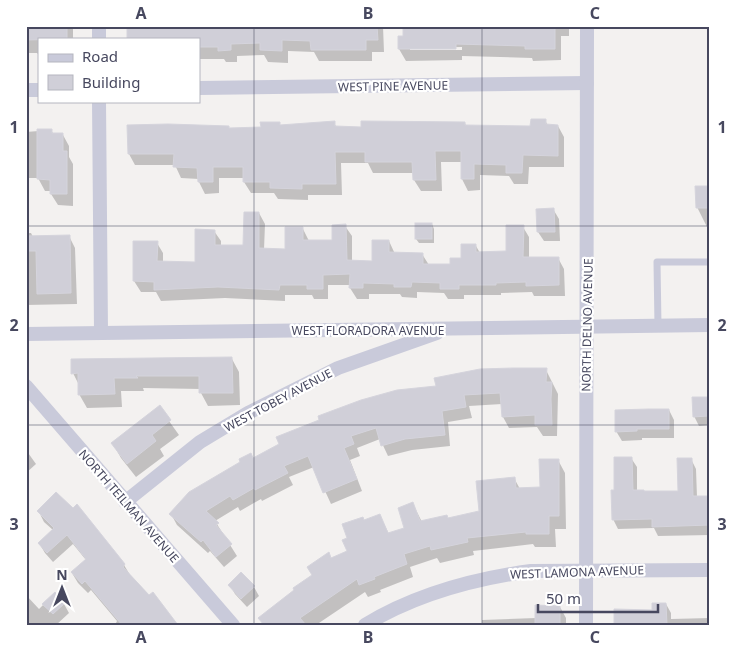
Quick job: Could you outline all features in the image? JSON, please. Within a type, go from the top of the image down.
[{"type":"street","name":"NORTH DELNO AVENUE","points":[[586,625],[587,26]]},
{"type":"street","name":"WEST PINE AVENUE","points":[[200,88],[587,83]]},
{"type":"street","points":[[99,102],[101,332]]},
{"type":"street","name":"WEST FLORADORA AVENUE","points":[[26,334],[710,325]]},
{"type":"street","name":"WEST TOBEY AVENUE","points":[[125,502],[200,442],[248,413],[338,368],[447,329]]},
{"type":"street","name":"NORTH TEILMAN AVENUE","points":[[26,386],[233,625]]},
{"type":"street","name":"WEST LAMONA AVENUE","points":[[365,625],[384,613],[432,592],[472,581],[531,571],[710,570]]},
{"type":"lane","points":[[658,326],[657,262],[710,262]]},
{"type":"building","points":[[26,26],[67,26],[67,38],[26,40]]},
{"type":"building","points":[[127,26],[377,26],[378,40],[366,40],[366,50],[311,50],[310,41],[282,40],[282,51],[260,50],[260,43],[231,44],[231,50],[218,51],[218,47],[200,47],[200,38],[127,38]]},
{"type":"building","points":[[403,26],[555,26],[555,49],[525,49],[525,46],[456,44],[456,49],[398,49],[398,36],[403,36]]},
{"type":"building","points":[[531,119],[546,119],[546,124],[558,125],[558,156],[523,155],[522,173],[506,173],[506,165],[474,164],[474,179],[461,179],[461,151],[435,151],[436,180],[413,180],[412,162],[365,162],[365,152],[335,152],[336,184],[302,184],[302,189],[270,188],[270,182],[243,182],[243,167],[213,167],[213,182],[198,182],[197,168],[173,167],[174,154],[128,154],[127,125],[168,124],[229,126],[229,128],[261,127],[260,122],[280,122],[280,125],[335,121],[335,126],[361,127],[361,121],[465,122],[465,125],[530,126]]},
{"type":"building","points":[[37,129],[52,129],[52,133],[63,133],[63,151],[67,151],[67,194],[50,194],[50,180],[37,179]]},
{"type":"building","points":[[695,186],[710,186],[710,208],[696,208]]},
{"type":"building","points":[[554,208],[555,232],[537,232],[536,209]]},
{"type":"building","points":[[244,212],[259,212],[259,248],[285,249],[285,227],[303,227],[303,240],[332,240],[332,225],[346,224],[347,260],[372,261],[372,240],[389,240],[389,252],[423,253],[423,264],[450,264],[450,258],[461,258],[461,244],[476,244],[476,252],[506,251],[506,225],[524,225],[523,257],[559,257],[559,285],[526,286],[526,282],[496,283],[496,285],[459,285],[459,289],[440,289],[440,283],[412,282],[411,287],[394,287],[394,284],[363,283],[363,288],[349,288],[350,274],[323,275],[323,289],[307,289],[307,285],[280,285],[279,290],[218,287],[154,290],[154,282],[133,281],[133,241],[158,241],[157,261],[195,262],[195,229],[215,230],[215,245],[243,245]]},
{"type":"building","points":[[415,223],[432,223],[432,239],[415,239]]},
{"type":"building","points":[[70,235],[71,293],[37,294],[36,251],[26,251],[26,236]]},
{"type":"building","points":[[232,357],[233,393],[199,393],[199,376],[136,376],[138,378],[114,378],[115,394],[78,395],[78,373],[71,374],[71,359]]},
{"type":"building","points":[[547,368],[546,382],[552,382],[552,425],[535,425],[535,415],[502,417],[500,393],[464,395],[466,407],[442,411],[445,435],[405,439],[381,446],[376,428],[351,436],[354,444],[344,448],[357,479],[323,493],[308,456],[284,466],[288,473],[255,490],[254,488],[233,500],[230,496],[206,511],[219,523],[216,525],[232,544],[216,557],[203,540],[201,542],[169,514],[189,492],[240,462],[239,459],[251,453],[253,458],[279,444],[276,437],[319,420],[318,416],[361,400],[397,390],[436,386],[434,378],[480,369]]},
{"type":"building","points":[[692,397],[708,397],[708,416],[693,417]]},
{"type":"building","points":[[160,405],[171,420],[152,435],[156,441],[127,464],[111,443]]},
{"type":"building","points":[[669,409],[669,429],[637,429],[637,431],[615,432],[615,410]]},
{"type":"building","points":[[614,457],[632,457],[633,490],[644,491],[678,491],[677,458],[692,458],[693,496],[710,496],[710,525],[652,527],[652,519],[612,520],[611,490],[614,490]]},
{"type":"building","points":[[539,459],[559,459],[559,516],[549,516],[549,534],[526,534],[526,532],[467,538],[468,542],[431,550],[430,546],[404,554],[407,564],[374,577],[375,579],[359,585],[357,579],[300,618],[306,625],[264,625],[258,618],[294,590],[293,588],[312,575],[307,567],[329,552],[331,558],[347,551],[342,540],[347,538],[342,524],[363,517],[364,520],[380,514],[388,533],[404,528],[398,508],[413,502],[420,521],[447,515],[448,518],[479,511],[476,481],[515,477],[516,488],[540,487]]},
{"type":"building","points":[[56,492],[73,508],[77,504],[125,564],[123,567],[149,595],[153,592],[178,625],[122,625],[85,581],[82,584],[71,572],[86,559],[67,535],[47,553],[38,543],[54,528],[37,511]]},
{"type":"building","points":[[241,572],[255,586],[241,599],[228,585]]},
{"type":"building","points":[[55,592],[65,603],[53,614],[42,604]]},
{"type":"building","points":[[652,603],[666,603],[667,625],[614,625],[614,609],[652,610]]},
{"type":"building","points":[[535,605],[560,606],[560,625],[535,625]]}]
